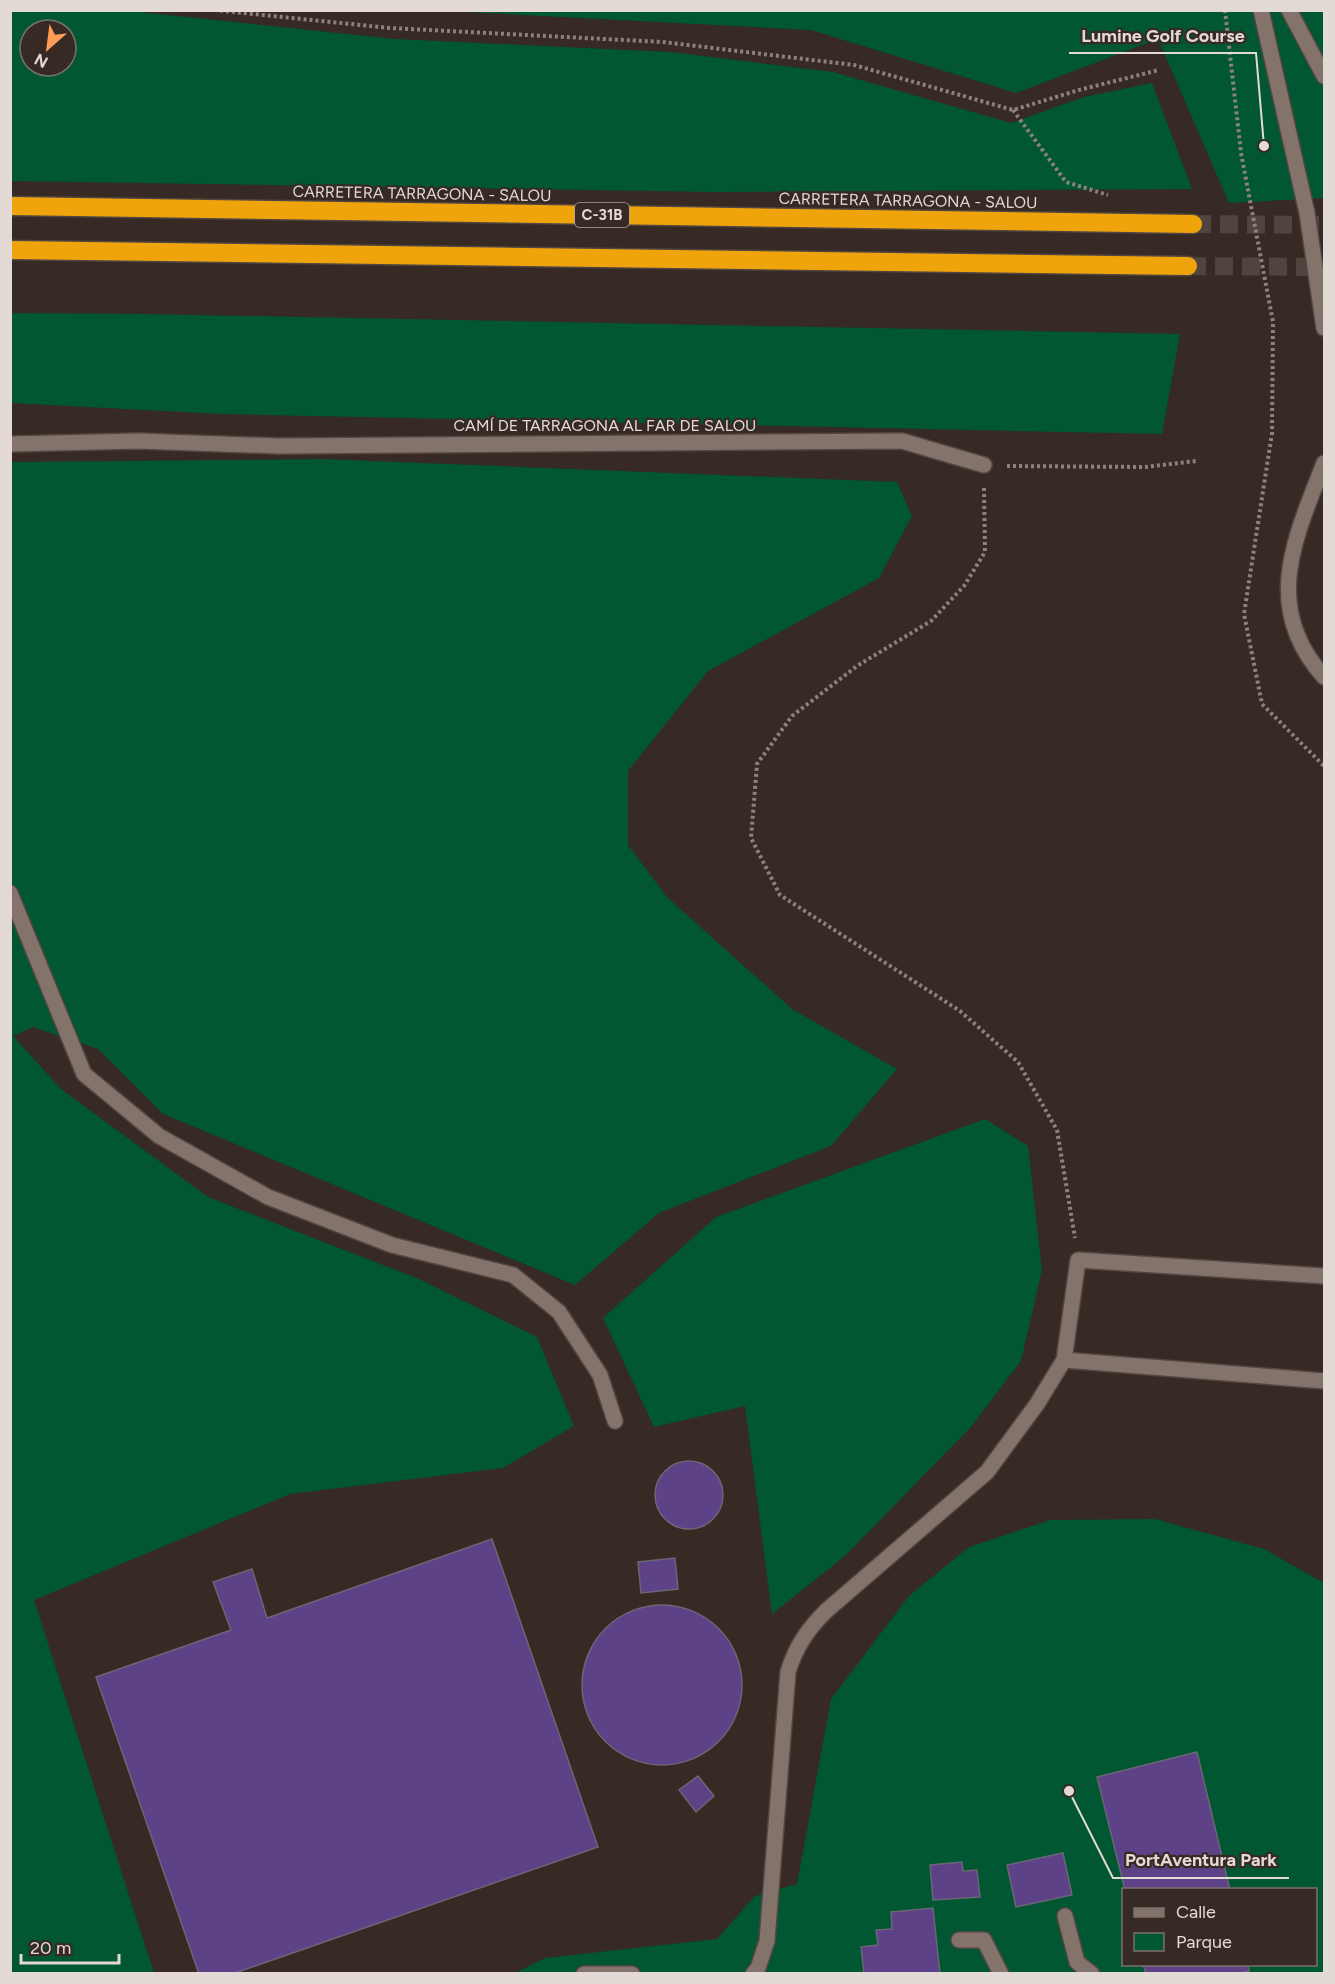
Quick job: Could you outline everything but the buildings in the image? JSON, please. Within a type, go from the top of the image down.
[{"type":"highway","name":"CARRETERA TARRAGONA - SALOU","points":[[10,206],[1193,224]]},
{"type":"highway","points":[[10,250],[1188,266]]},
{"type":"street","points":[[1261,10],[1308,213],[1324,328]]},
{"type":"street","points":[[1289,10],[1324,76]]},
{"type":"street","name":"CAMÍ DE TARRAGONA AL FAR DE SALOU","points":[[10,444],[138,441],[291,446],[902,441],[984,465]]},
{"type":"street","points":[[1324,463],[1296,534],[1287,573],[1290,610],[1300,640],[1313,665],[1324,677]]},
{"type":"street","points":[[10,893],[84,1074],[159,1136],[268,1197],[392,1245],[513,1275],[559,1312],[600,1375],[615,1421]]},
{"type":"street","points":[[753,1974],[758,1968],[767,1941],[788,1672],[794,1651],[809,1628],[826,1611],[987,1472],[1037,1404],[1064,1360],[1078,1260],[1324,1276]]},
{"type":"street","points":[[1064,1360],[1324,1381]]},
{"type":"street","points":[[1065,1916],[1077,1962],[1092,1974]]},
{"type":"street","points":[[958,1940],[984,1940],[1001,1974]]},
{"type":"street","points":[[584,1974],[632,1974]]},
{"type":"path","points":[[214,10],[390,28],[663,42],[854,65],[1013,110],[1159,70]]},
{"type":"path","points":[[1225,10],[1240,153],[1273,322],[1272,433],[1244,614],[1263,704],[1324,766]]},
{"type":"path","points":[[1013,110],[1066,182],[1113,196]]},
{"type":"path","points":[[1078,1260],[1057,1130],[1018,1062],[960,1011],[780,896],[751,838],[757,764],[792,716],[857,666],[931,621],[964,586],[985,552],[984,465],[1145,466],[1196,460]]},
{"type":"green space","points":[[120,10],[395,39],[671,52],[833,72],[1011,123],[1084,97],[1152,83],[1192,189],[717,192],[11,181],[11,11]]},
{"type":"green space","points":[[448,11],[1324,11],[1324,198],[1229,203],[1158,39],[1016,93],[811,30]]},
{"type":"green space","points":[[11,313],[1180,334],[1162,434],[221,414],[11,403]]},
{"type":"green space","points":[[323,459],[897,482],[912,516],[879,578],[708,671],[628,771],[628,845],[667,897],[792,1009],[897,1069],[831,1146],[659,1213],[575,1285],[163,1114],[98,1049],[33,1027],[13,1036],[61,1089],[208,1197],[419,1279],[537,1337],[574,1426],[503,1468],[290,1494],[34,1600],[154,1973],[11,1973],[10,462]]},
{"type":"green space","points":[[985,1119],[1028,1146],[1042,1270],[1021,1361],[971,1427],[845,1556],[772,1614],[745,1406],[654,1427],[603,1318],[716,1217]]},
{"type":"green space","points":[[1155,1519],[1264,1549],[1324,1583],[1324,1973],[513,1974],[545,1958],[717,1939],[755,1896],[797,1884],[831,1699],[909,1596],[969,1547],[1050,1520]]},
{"type":"tunnel","points":[[1193,224],[1324,225]]},
{"type":"tunnel","points":[[1188,266],[1324,267]]},
{"type":"place","name":"Lumine Golf Course","points":[[1264,146]]},
{"type":"place","name":"PortAventura Park","points":[[1069,1791]]}]
